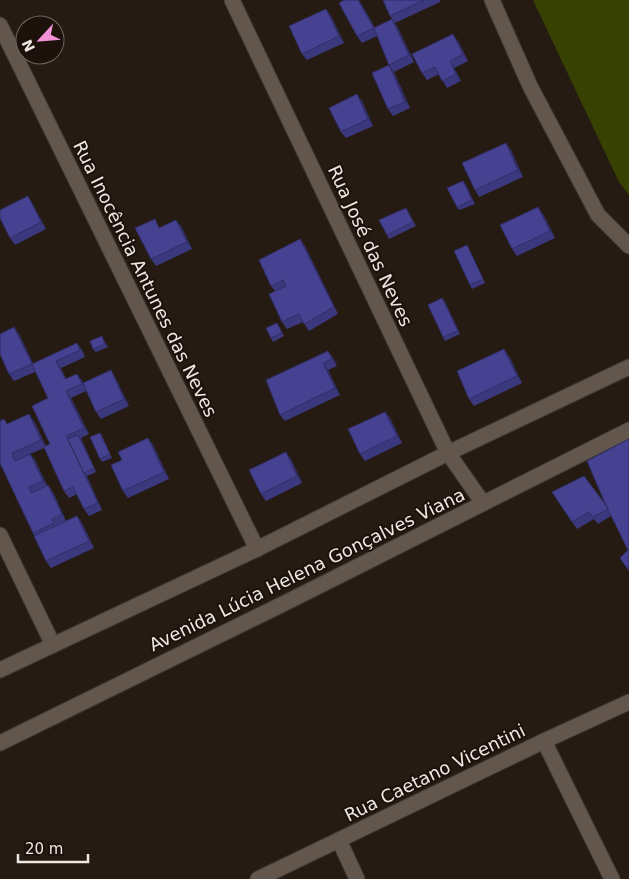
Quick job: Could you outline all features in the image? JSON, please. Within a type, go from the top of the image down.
[{"type":"street","name":"Rua José das Neves","points":[[232,0],[448,453],[484,503]]},
{"type":"street","points":[[492,0],[530,86],[598,215],[629,246]]},
{"type":"street","name":"Rua Inocência Antunes das Neves","points":[[0,25],[257,549]]},
{"type":"street","points":[[0,670],[257,549],[448,453],[629,367]]},
{"type":"street","name":"Avenida Lúcia Helena Gonçalves Viana","points":[[0,743],[287,602],[629,430]]},
{"type":"street","points":[[0,535],[53,645]]},
{"type":"street","name":"Rua Caetano Vicentini","points":[[258,879],[629,702]]},
{"type":"street","points":[[544,741],[612,879]]},
{"type":"street","points":[[339,840],[357,879]]},
{"type":"green space","points":[[533,0],[629,0],[629,195],[619,182]]},
{"type":"building","points":[[344,0],[358,0],[374,28],[357,36],[339,3]]},
{"type":"building","points":[[383,0],[424,0],[390,16]]},
{"type":"building","points":[[326,9],[339,36],[302,54],[289,26]]},
{"type":"building","points":[[392,19],[409,55],[389,65],[374,28]]},
{"type":"building","points":[[453,34],[463,54],[450,61],[456,74],[442,81],[435,67],[422,73],[412,54]]},
{"type":"building","points":[[389,65],[405,102],[388,109],[372,73]]},
{"type":"building","points":[[357,94],[368,119],[341,132],[329,108]]},
{"type":"building","points":[[506,143],[518,170],[475,190],[462,163]]},
{"type":"building","points":[[463,181],[472,200],[457,207],[447,188]]},
{"type":"building","points":[[28,196],[41,222],[10,238],[0,218],[0,210]]},
{"type":"building","points":[[538,207],[550,231],[512,249],[500,225]]},
{"type":"building","points":[[406,208],[413,222],[387,235],[379,220]]},
{"type":"building","points":[[155,219],[159,228],[176,220],[187,242],[151,259],[135,228]]},
{"type":"building","points":[[300,239],[334,307],[304,324],[299,314],[282,322],[269,294],[286,286],[283,280],[271,286],[259,260]]},
{"type":"building","points":[[467,245],[483,279],[470,285],[454,251]]},
{"type":"building","points":[[442,298],[458,331],[443,337],[428,305]]},
{"type":"building","points":[[277,323],[282,333],[271,338],[266,328]]},
{"type":"building","points":[[14,327],[32,364],[9,374],[0,354],[0,334]]},
{"type":"building","points":[[102,336],[105,344],[93,349],[90,341]]},
{"type":"building","points":[[77,343],[80,350],[56,361],[65,379],[77,374],[82,384],[66,391],[84,428],[66,436],[98,503],[84,509],[73,487],[64,491],[44,447],[50,444],[32,406],[48,398],[32,364]]},
{"type":"building","points":[[504,349],[517,376],[469,399],[457,371]]},
{"type":"building","points":[[328,351],[332,359],[323,363],[335,388],[280,415],[266,380]]},
{"type":"building","points":[[111,370],[124,399],[96,412],[83,383]]},
{"type":"building","points":[[385,412],[397,436],[360,454],[348,429]]},
{"type":"building","points":[[29,414],[41,440],[12,453],[15,461],[30,454],[43,481],[29,487],[31,493],[48,485],[62,514],[52,519],[54,523],[33,533],[0,463],[0,421],[4,419],[7,424]]},
{"type":"building","points":[[100,433],[110,454],[100,459],[90,437]]},
{"type":"building","points":[[78,435],[94,468],[84,473],[68,439]]},
{"type":"building","points":[[148,438],[164,472],[123,491],[111,465],[122,460],[118,452]]},
{"type":"building","points":[[629,439],[629,566],[627,568],[620,558],[628,550],[587,461]]},
{"type":"building","points":[[286,452],[297,476],[261,494],[249,470]]},
{"type":"building","points":[[584,476],[608,509],[593,517],[589,512],[572,522],[552,492]]},
{"type":"building","points":[[77,516],[89,541],[46,561],[34,536]]}]
